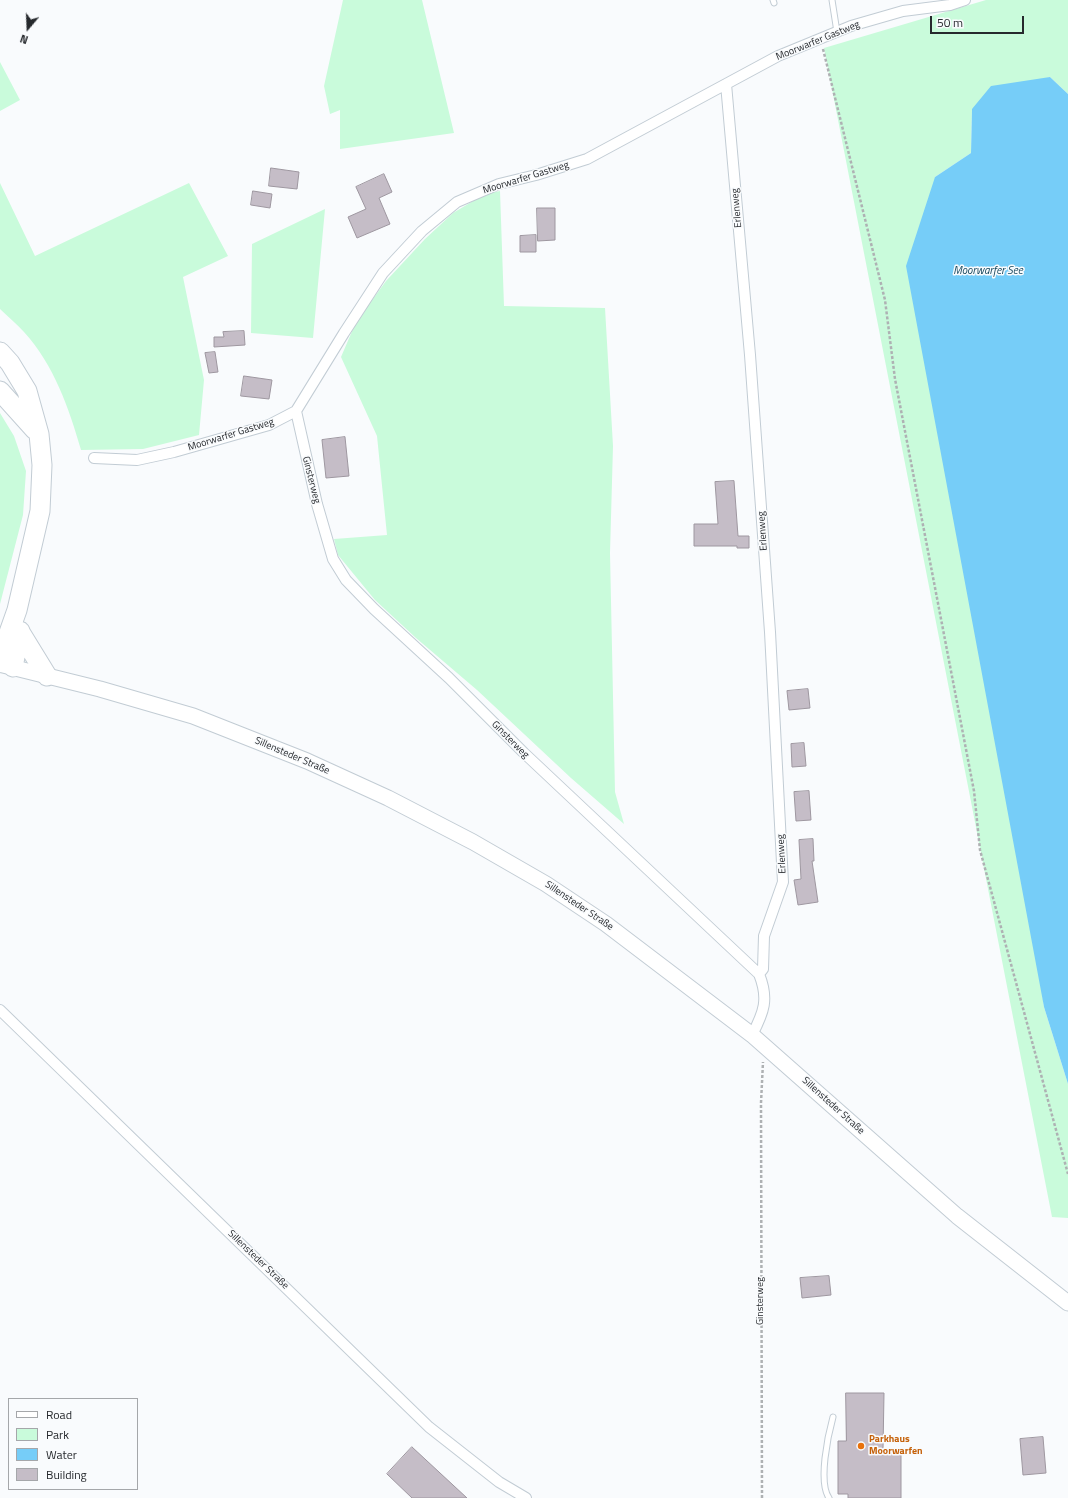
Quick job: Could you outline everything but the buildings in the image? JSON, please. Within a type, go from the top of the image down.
[{"type":"highway","points":[[0,352],[10,364],[27,391],[39,434],[42,465],[40,511],[4,664]]},
{"type":"highway","points":[[0,391],[39,434]]},
{"type":"highway","points":[[17,610],[20,632],[47,676]]},
{"type":"highway","points":[[4,664],[20,632]]},
{"type":"street","name":"Moorwarfer Gastweg","points":[[94,458],[137,460],[174,452],[269,425],[296,411],[383,273],[422,231],[457,202],[499,184],[536,175],[587,159],[778,56],[851,26],[903,11],[950,5],[965,0]]},
{"type":"street","name":"Erlenweg","points":[[726,84],[750,354],[770,632],[783,882],[764,936],[763,969],[759,974]]},
{"type":"street","name":"Ginsterweg","points":[[296,411],[316,504],[333,559],[346,580],[374,610],[449,678],[524,753],[759,974]]},
{"type":"street","name":"Sillensteder Straße","points":[[4,664],[47,676],[100,688],[193,716],[307,761],[388,798],[473,842],[546,884],[606,924],[669,970],[752,1035],[957,1216],[1068,1303]]},
{"type":"street","points":[[752,1035],[762,1016],[766,1001],[763,984],[759,974]]},
{"type":"street","name":"Sillensteder Straße","points":[[0,1010],[429,1427],[500,1482],[526,1498]]},
{"type":"lane","points":[[832,0],[837,32]]},
{"type":"lane","points":[[829,1498],[826,1494],[824,1476],[826,1444],[833,1417]]},
{"type":"path","points":[[820,39],[885,300],[895,379],[974,791],[980,850],[1068,1174]]},
{"type":"path","name":"Ginsterweg","points":[[762,1498],[761,1104],[763,1058]]},
{"type":"green space","points":[[343,0],[422,0],[454,133],[340,149],[340,110],[330,114],[324,86]]},
{"type":"green space","points":[[986,0],[1068,0],[1068,94],[1050,77],[972,109],[971,153],[935,177],[1044,1007],[1068,1084],[1068,1218],[1052,1217],[824,48]]},
{"type":"green space","points":[[0,62],[20,100],[0,111]]},
{"type":"green space","points":[[0,183],[35,256],[189,183],[228,256],[183,277],[204,380],[199,435],[143,449],[81,450],[66,403],[44,358],[24,332],[0,309]]},
{"type":"green space","points":[[500,191],[504,306],[605,308],[613,446],[610,553],[615,792],[624,824],[571,778],[477,690],[416,638],[375,600],[338,555],[334,539],[387,535],[377,436],[341,357],[356,322],[386,281],[425,239],[453,213],[485,194]]},
{"type":"green space","points":[[325,209],[313,338],[251,333],[252,244]]},
{"type":"green space","points":[[0,413],[14,436],[26,471],[23,515],[0,604]]},
{"type":"water","name":"Moorwarfer See","points":[[1050,77],[1068,94],[1068,1084],[1044,1007],[906,266],[935,177],[971,153],[972,109],[991,86]]},
{"type":"place","name":"Parkhaus Moorwarfen","points":[[861,1446]]}]
